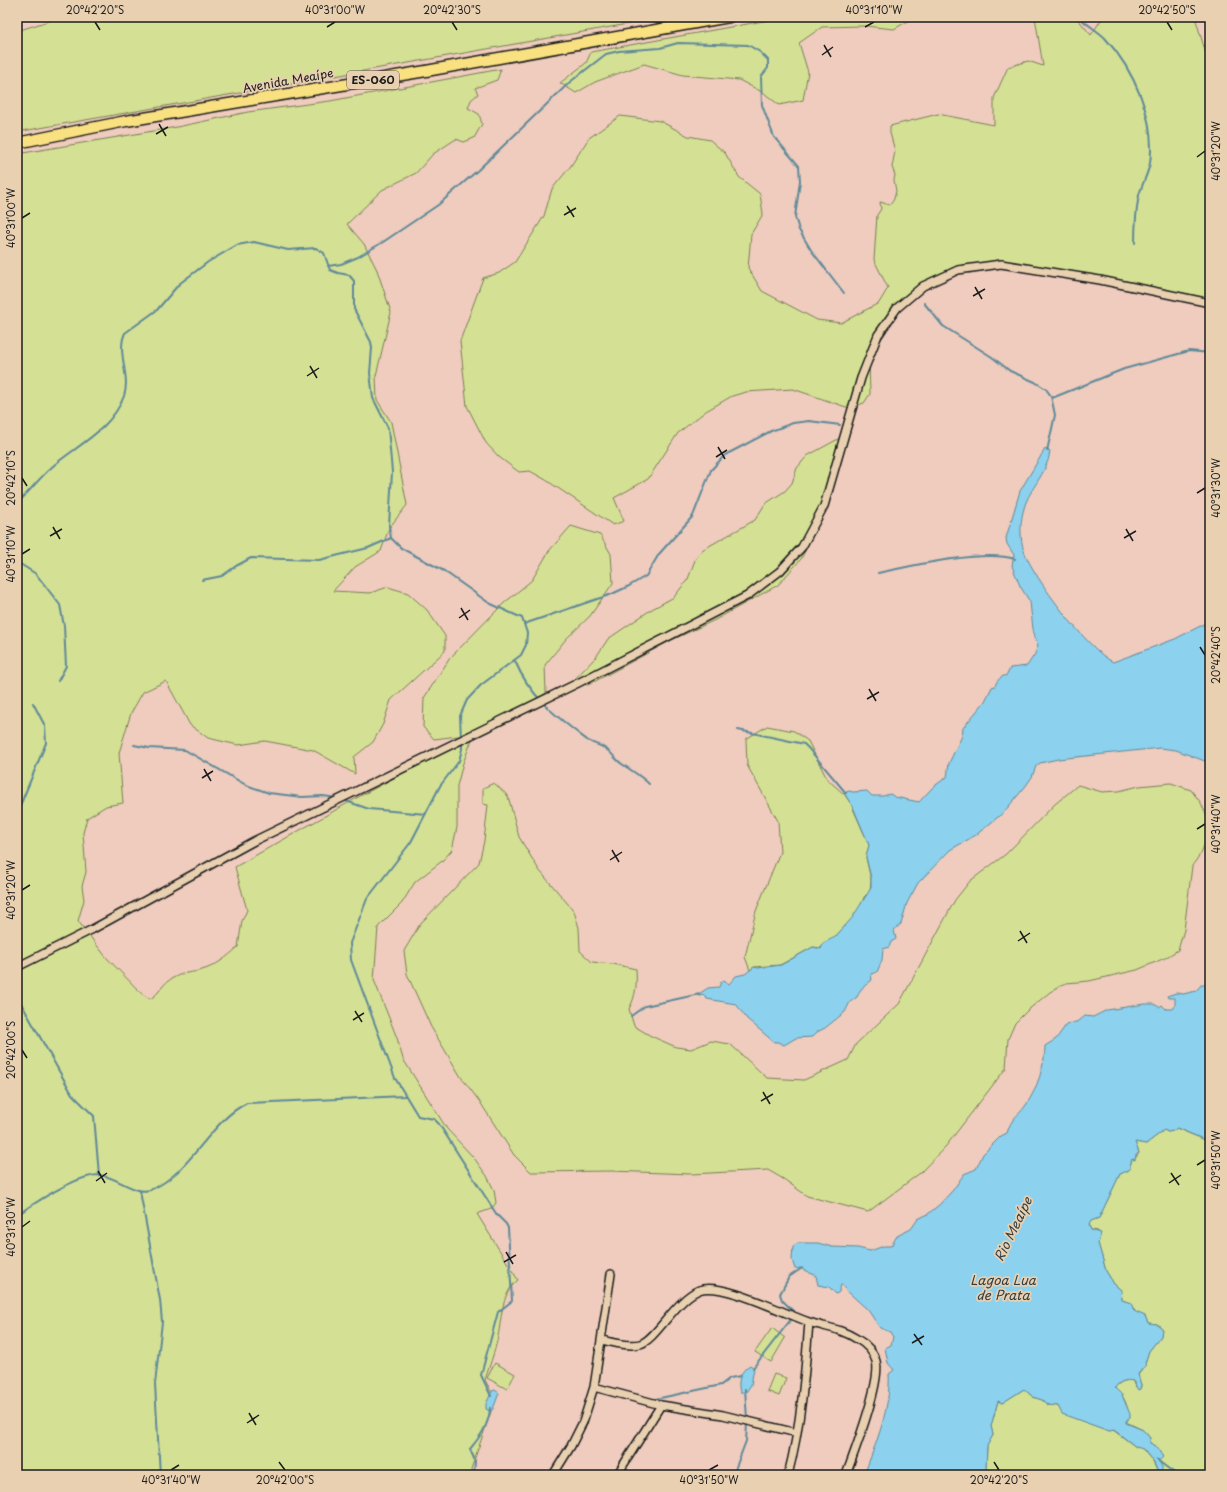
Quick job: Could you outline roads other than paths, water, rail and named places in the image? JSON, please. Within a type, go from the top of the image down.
[{"type":"main road","name":"Avenida Meaípe","points":[[17,143],[118,122],[426,71],[729,17]]},
{"type":"street","points":[[17,967],[91,930],[254,841],[585,680],[747,596],[780,571],[802,547],[824,506],[861,378],[878,335],[897,308],[923,286],[958,270],[1001,264],[1100,280],[1210,303]]},
{"type":"street","points":[[553,1475],[571,1446],[583,1422],[594,1387],[610,1274]]},
{"type":"street","points":[[601,1340],[624,1344],[641,1344],[650,1338],[674,1308],[685,1298],[699,1290],[706,1288],[728,1291],[809,1322],[839,1329],[858,1339],[874,1354],[877,1363],[876,1381],[846,1475]]},
{"type":"street","points":[[788,1475],[797,1433],[805,1379],[809,1322]]},
{"type":"street","points":[[594,1387],[661,1405],[722,1415],[797,1433]]},
{"type":"street","points":[[617,1475],[661,1405]]},
{"type":"water","points":[[1045,449],[1050,451],[1046,467],[1025,504],[1021,521],[1022,542],[1029,563],[1062,612],[1102,655],[1113,662],[1175,639],[1210,621],[1210,763],[1176,750],[1160,748],[1058,759],[1040,763],[1036,766],[1032,777],[1025,787],[1003,813],[976,835],[950,850],[918,883],[907,903],[901,924],[894,930],[896,939],[891,942],[889,947],[883,949],[882,960],[877,972],[871,974],[872,980],[861,989],[857,997],[850,1002],[845,1012],[812,1037],[796,1038],[784,1045],[774,1042],[747,1019],[736,1004],[707,999],[703,995],[697,995],[708,988],[719,987],[721,982],[724,980],[729,984],[736,976],[745,974],[754,967],[758,968],[781,965],[813,947],[821,949],[823,943],[835,937],[852,918],[871,888],[871,878],[866,857],[869,845],[853,807],[844,793],[849,791],[867,791],[872,796],[883,796],[890,794],[895,797],[919,802],[933,787],[947,777],[949,763],[962,736],[963,728],[985,701],[992,687],[995,686],[1001,677],[1007,675],[1010,668],[1027,666],[1035,654],[1038,645],[1034,638],[1030,602],[1020,586],[1012,566],[1014,555],[1007,544],[1006,538],[1020,491]]},
{"type":"water","name":"Lagoa Lua de Prata","points":[[1210,983],[1210,1142],[1177,1128],[1168,1132],[1164,1130],[1146,1144],[1135,1142],[1139,1153],[1136,1155],[1135,1160],[1132,1159],[1129,1170],[1120,1174],[1099,1218],[1091,1221],[1089,1225],[1091,1230],[1101,1233],[1098,1243],[1106,1271],[1114,1284],[1121,1290],[1122,1300],[1131,1303],[1134,1311],[1145,1316],[1148,1323],[1157,1324],[1162,1328],[1161,1336],[1149,1351],[1145,1363],[1146,1365],[1138,1374],[1141,1385],[1140,1389],[1138,1390],[1133,1381],[1130,1380],[1120,1383],[1115,1388],[1122,1395],[1130,1414],[1130,1418],[1126,1421],[1126,1423],[1143,1430],[1150,1438],[1150,1443],[1156,1446],[1163,1457],[1159,1461],[1162,1467],[1162,1475],[1159,1475],[1154,1463],[1143,1449],[1136,1447],[1114,1430],[1109,1431],[1062,1414],[1058,1406],[1048,1405],[1042,1400],[1033,1397],[1024,1389],[1002,1403],[998,1401],[991,1426],[993,1435],[987,1446],[986,1469],[984,1475],[864,1475],[878,1438],[888,1400],[889,1374],[894,1370],[888,1363],[885,1348],[891,1345],[893,1337],[890,1332],[880,1328],[868,1310],[847,1291],[843,1285],[841,1285],[839,1292],[836,1294],[829,1287],[818,1285],[816,1276],[800,1268],[795,1269],[792,1260],[793,1246],[798,1243],[818,1243],[832,1247],[858,1248],[870,1251],[884,1246],[891,1246],[897,1236],[911,1229],[918,1219],[928,1214],[940,1204],[953,1190],[964,1174],[976,1169],[983,1154],[1001,1136],[1007,1133],[1013,1120],[1030,1099],[1037,1084],[1044,1061],[1045,1046],[1056,1039],[1066,1025],[1079,1021],[1085,1016],[1093,1017],[1107,1010],[1145,1004],[1154,1004],[1159,1007],[1162,1005],[1166,1009],[1173,1009],[1175,1006],[1175,998],[1168,998],[1167,996],[1176,993],[1183,994],[1196,991],[1201,985],[1207,985]]},
{"type":"water","points":[[750,1365],[754,1368],[751,1385],[746,1392],[740,1392],[740,1377],[744,1370]]},
{"type":"water","points":[[495,1390],[499,1393],[493,1409],[490,1411],[486,1409],[486,1404],[492,1391]]},
{"type":"waterway","points":[[1079,17],[1102,35],[1116,51],[1134,80],[1146,113],[1150,130],[1150,163],[1139,195],[1135,243]]},
{"type":"waterway","points":[[328,266],[341,264],[358,257],[438,205],[478,170],[570,82],[606,54],[619,51],[660,48],[678,43],[748,45],[760,52],[768,60],[768,68],[761,77],[762,105],[774,137],[799,166],[800,181],[795,217],[799,230],[811,250],[844,293]]},
{"type":"waterway","points":[[17,504],[48,470],[93,436],[103,427],[119,408],[126,388],[122,348],[125,333],[157,310],[179,284],[208,262],[237,245],[254,242],[288,250],[316,248],[324,253],[330,270],[349,275],[354,281],[354,309],[371,342],[370,373],[373,398],[388,428],[392,472],[389,526],[391,538],[401,548],[444,571],[489,603],[522,618],[527,633],[526,645],[521,655],[481,685],[467,700],[460,716],[461,738]]},
{"type":"waterway","points":[[924,303],[943,326],[992,357],[1010,371],[1035,382],[1046,389],[1051,396],[1055,415],[1047,451]]},
{"type":"waterway","points":[[1052,398],[1124,369],[1189,351],[1210,353]]},
{"type":"waterway","points":[[524,624],[612,594],[646,576],[659,554],[693,516],[711,470],[725,455],[771,431],[793,423],[809,421],[840,425]]},
{"type":"waterway","points":[[202,580],[222,576],[251,558],[319,560],[368,548],[391,538]]},
{"type":"waterway","points":[[878,573],[967,557],[1002,556],[1015,559]]},
{"type":"waterway","points":[[17,562],[36,574],[60,605],[64,626],[66,666],[58,681]]},
{"type":"waterway","points":[[515,661],[528,685],[545,705],[587,740],[602,746],[649,784]]},
{"type":"waterway","points":[[17,813],[46,743],[45,726],[33,703]]},
{"type":"waterway","points":[[738,730],[804,744],[846,793]]},
{"type":"waterway","points":[[462,742],[459,761],[440,786],[411,842],[367,899],[350,943],[351,960],[395,1078],[418,1116],[434,1119],[439,1124],[497,1215],[508,1228],[512,1301],[498,1312],[481,1375],[491,1396]]},
{"type":"waterway","points":[[134,745],[149,748],[185,750],[246,785],[269,793],[302,797],[323,796],[337,798]]},
{"type":"waterway","points":[[343,800],[369,809],[426,814]]},
{"type":"waterway","points":[[631,1016],[645,1006],[700,994]]},
{"type":"waterway","points":[[17,996],[72,1094],[94,1116],[99,1175]]},
{"type":"waterway","points":[[17,1215],[56,1190],[79,1179],[90,1176],[105,1176],[138,1190],[150,1190],[165,1182],[177,1172],[221,1122],[233,1111],[247,1103],[405,1096]]},
{"type":"waterway","points":[[140,1191],[160,1300],[162,1322],[155,1384],[160,1475]]},
{"type":"waterway","points":[[794,1314],[794,1312],[782,1300],[780,1294],[789,1277],[802,1268]]},
{"type":"waterway","points":[[753,1368],[792,1318]]},
{"type":"waterway","points":[[651,1400],[721,1385],[730,1378],[741,1376]]},
{"type":"waterway","points":[[745,1389],[747,1419]]},
{"type":"waterway","points":[[474,1475],[475,1461],[470,1449],[486,1425],[490,1408]]},
{"type":"waterway","points":[[733,1475],[746,1441],[747,1423]]},
{"type":"waterway","name":"Rio Meaípe","points":[[1157,1460],[1177,1475]]}]
